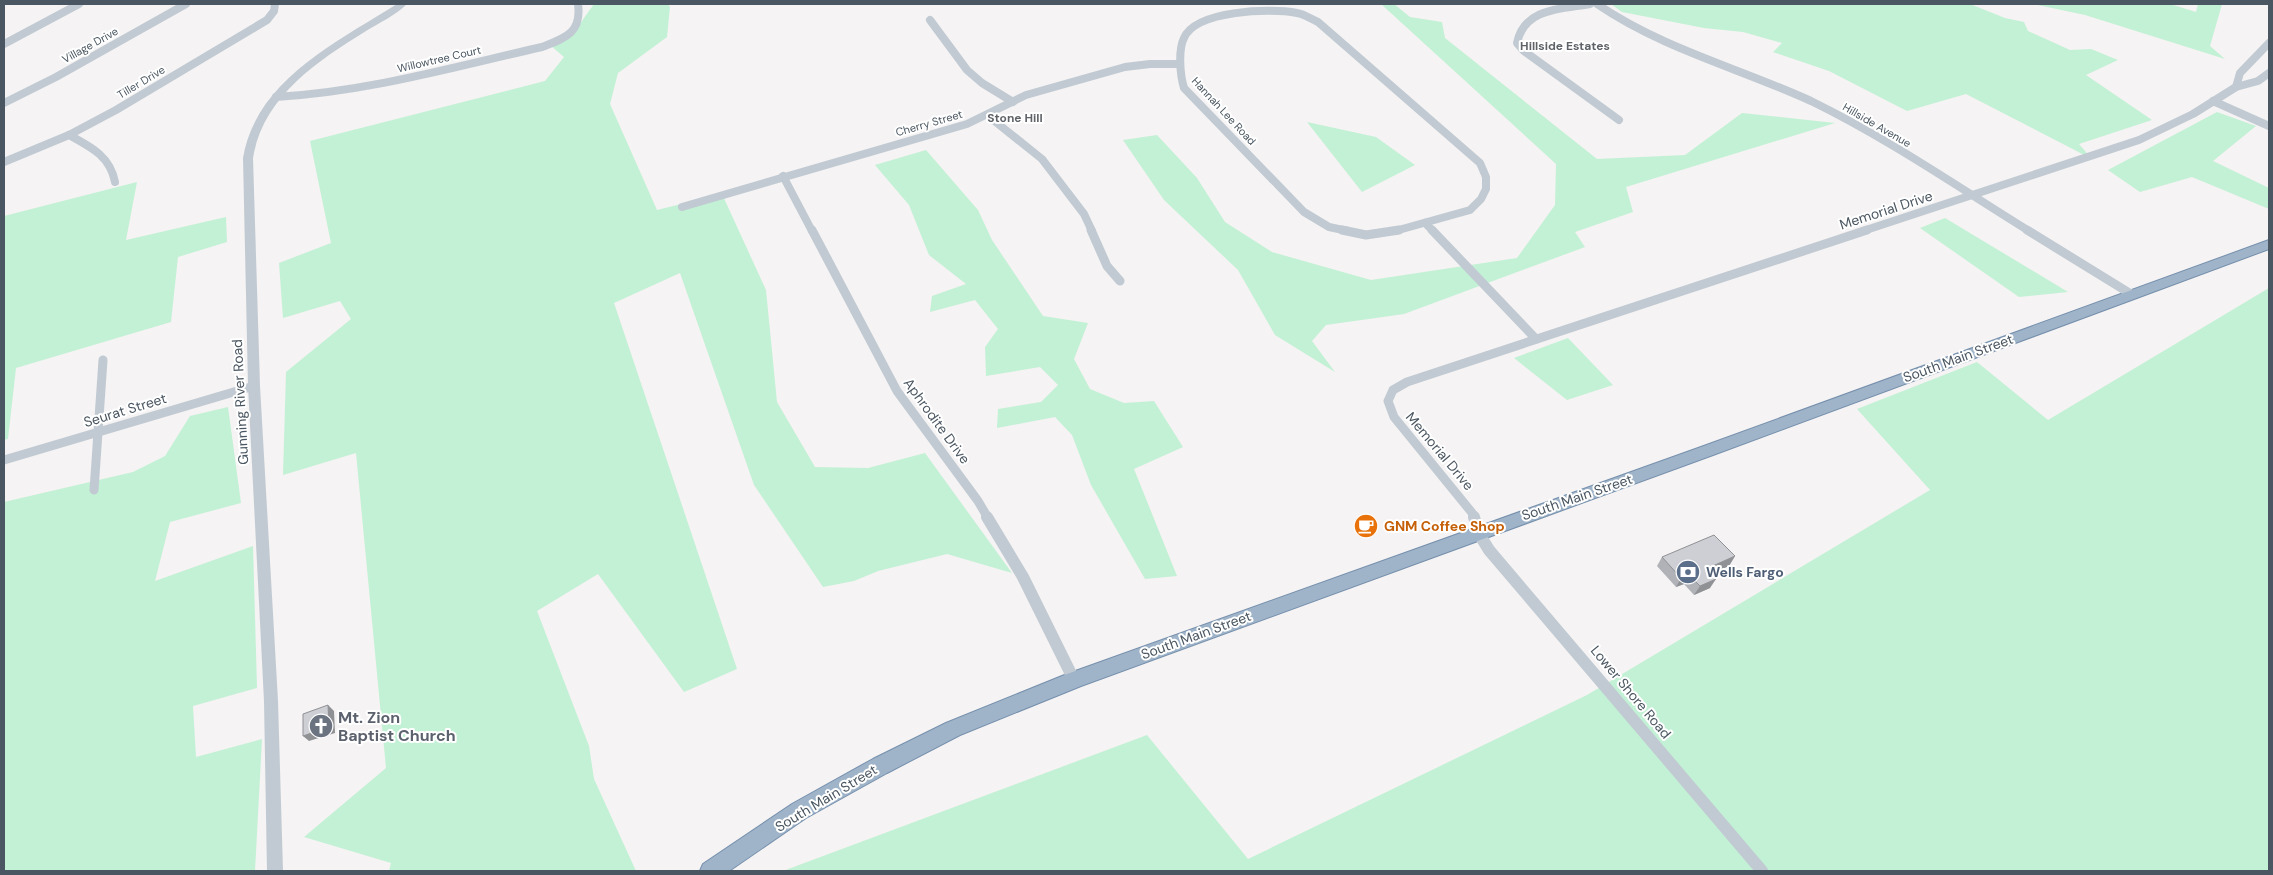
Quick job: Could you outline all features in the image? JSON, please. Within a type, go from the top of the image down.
[{"type":"highway","name":"South Main Street","points":[[711,871],[799,811],[880,766],[953,730],[1074,680],[1478,532],[1698,454],[2269,244]]},
{"type":"street","points":[[4,44],[79,4]]},
{"type":"street","name":"Village Drive","points":[[4,103],[56,77],[186,4]]},
{"type":"street","name":"Tiller Drive","points":[[4,162],[69,135],[116,110],[262,23],[271,15],[274,4]]},
{"type":"street","name":"Gunning River Road","points":[[275,871],[271,701],[254,386],[247,164],[257,125],[276,97],[312,64],[403,4]]},
{"type":"street","name":"Willowtree Court","points":[[276,97],[313,95],[364,88],[542,47],[567,35],[578,24],[581,19],[578,4]]},
{"type":"street","points":[[1590,4],[1540,14],[1523,23],[1517,35],[1517,43],[1524,51],[1619,120]]},
{"type":"street","name":"Hillside Avenue","points":[[1597,4],[1630,26],[1660,40],[1789,92],[1838,115],[1879,138],[2131,294]]},
{"type":"street","name":"Hannah Lee Road","points":[[1260,9],[1298,13],[1318,22],[1480,162],[1488,187],[1480,201],[1470,210],[1425,223],[1388,233],[1366,235],[1347,232],[1316,221],[1304,212],[1184,88],[1180,77],[1180,64],[1184,37],[1189,30],[1202,22],[1260,9]]},
{"type":"street","points":[[930,20],[967,70],[982,83],[1013,102]]},
{"type":"street","name":"Memorial Drive","points":[[1478,532],[1473,514],[1394,417],[1388,401],[1393,390],[1407,382],[2139,140],[2193,114],[2213,100],[2236,88],[2258,81],[2259,71],[2269,43]]},
{"type":"street","name":"Cherry Street","points":[[682,207],[783,176],[954,128],[987,115],[1026,95],[1125,67],[1150,64],[1180,64]]},
{"type":"street","name":"Memorial Drive","points":[[2236,88],[2237,80],[2259,71]]},
{"type":"street","points":[[2213,100],[2269,126]]},
{"type":"street","points":[[987,115],[1042,159],[1084,214],[1107,266],[1120,281]]},
{"type":"street","points":[[69,135],[104,155],[114,172],[115,182]]},
{"type":"street","name":"Aphrodite Drive","points":[[783,176],[897,391],[978,501],[1023,577],[1074,680]]},
{"type":"street","points":[[1425,223],[1536,339]]},
{"type":"street","points":[[94,490],[102,360]]},
{"type":"street","name":"Seurat Street","points":[[4,460],[254,386]]},
{"type":"street","name":"Lower Shore Road","points":[[1478,532],[1489,550],[1762,871]]},
{"type":"green space","points":[[594,4],[668,4],[670,7],[667,37],[618,73],[610,104],[657,210],[722,194],[766,290],[777,402],[815,467],[868,468],[925,453],[1012,573],[947,554],[878,571],[854,581],[823,587],[754,485],[680,273],[614,303],[737,669],[684,692],[598,574],[537,611],[589,746],[594,779],[636,871],[389,871],[391,863],[304,837],[386,768],[356,453],[283,475],[286,372],[351,319],[340,301],[283,318],[279,263],[331,243],[310,141],[545,81],[564,57],[550,45],[579,25]]},
{"type":"green space","points":[[1381,4],[1394,4],[1410,17],[1442,22],[1445,38],[1597,159],[1685,155],[1742,113],[1835,123],[1626,187],[1633,212],[1575,232],[1585,247],[1404,314],[1326,325],[1312,341],[1335,372],[1275,335],[1238,270],[1164,200],[1123,140],[1157,135],[1197,178],[1225,222],[1272,252],[1371,280],[1517,258],[1555,205],[1556,164]]},
{"type":"green space","points":[[1611,4],[1970,4],[2005,18],[2024,22],[2028,31],[2070,50],[2091,49],[2118,60],[2086,75],[2152,120],[2079,144],[2092,159],[1966,94],[1907,111],[1829,71],[1773,52],[1782,43],[1743,32],[1704,28],[1622,12]]},
{"type":"green space","points":[[2033,4],[2170,4],[2196,12],[2198,4],[2222,4],[2210,46],[2225,59],[2085,15]]},
{"type":"green space","points":[[2217,112],[2256,126],[2213,161],[2269,188],[2269,209],[2192,177],[2140,192],[2108,170]]},
{"type":"green space","points":[[1307,122],[1376,137],[1415,165],[1362,192]]},
{"type":"green space","points":[[926,150],[978,210],[992,240],[1043,316],[1088,323],[1074,359],[1090,389],[1124,403],[1154,401],[1183,447],[1134,469],[1177,576],[1145,579],[1091,485],[1072,435],[1055,417],[997,428],[998,409],[1041,402],[1058,385],[1040,367],[986,376],[985,347],[998,329],[975,300],[930,312],[932,296],[966,284],[929,255],[909,205],[875,165]]},
{"type":"green space","points":[[137,182],[126,240],[226,217],[227,242],[178,257],[171,322],[16,368],[8,439],[4,440],[4,216]]},
{"type":"green space","points":[[1945,218],[2068,292],[2019,297],[1920,228]]},
{"type":"green space","points":[[2269,288],[2269,871],[783,871],[1147,735],[1248,859],[1587,695],[1930,490],[1857,409],[1977,362],[2048,420]]},
{"type":"green space","points":[[1568,338],[1613,385],[1567,400],[1514,358]]},
{"type":"green space","points":[[228,407],[241,503],[170,522],[155,581],[253,546],[257,688],[193,706],[196,757],[262,739],[255,871],[4,871],[4,502],[133,472],[165,456],[190,416]]},
{"type":"building","name":"Wells Fargo","points":[[1714,535],[1735,556],[1706,569],[1716,579],[1700,586],[1689,575],[1681,578],[1662,557]]},
{"type":"building","points":[[328,705],[329,727],[303,736],[303,714]]},
{"type":"place","name":"GNM Coffee Shop","points":[[1366,526]]},
{"type":"place","name":"Wells Fargo","points":[[1688,572]]},
{"type":"place","name":"Mt. Zion Baptist Church","points":[[321,726]]},
{"type":"district","name":"Hillside Estates","points":[[1565,46]]},
{"type":"district","name":"Stone Hill","points":[[1015,118]]}]
